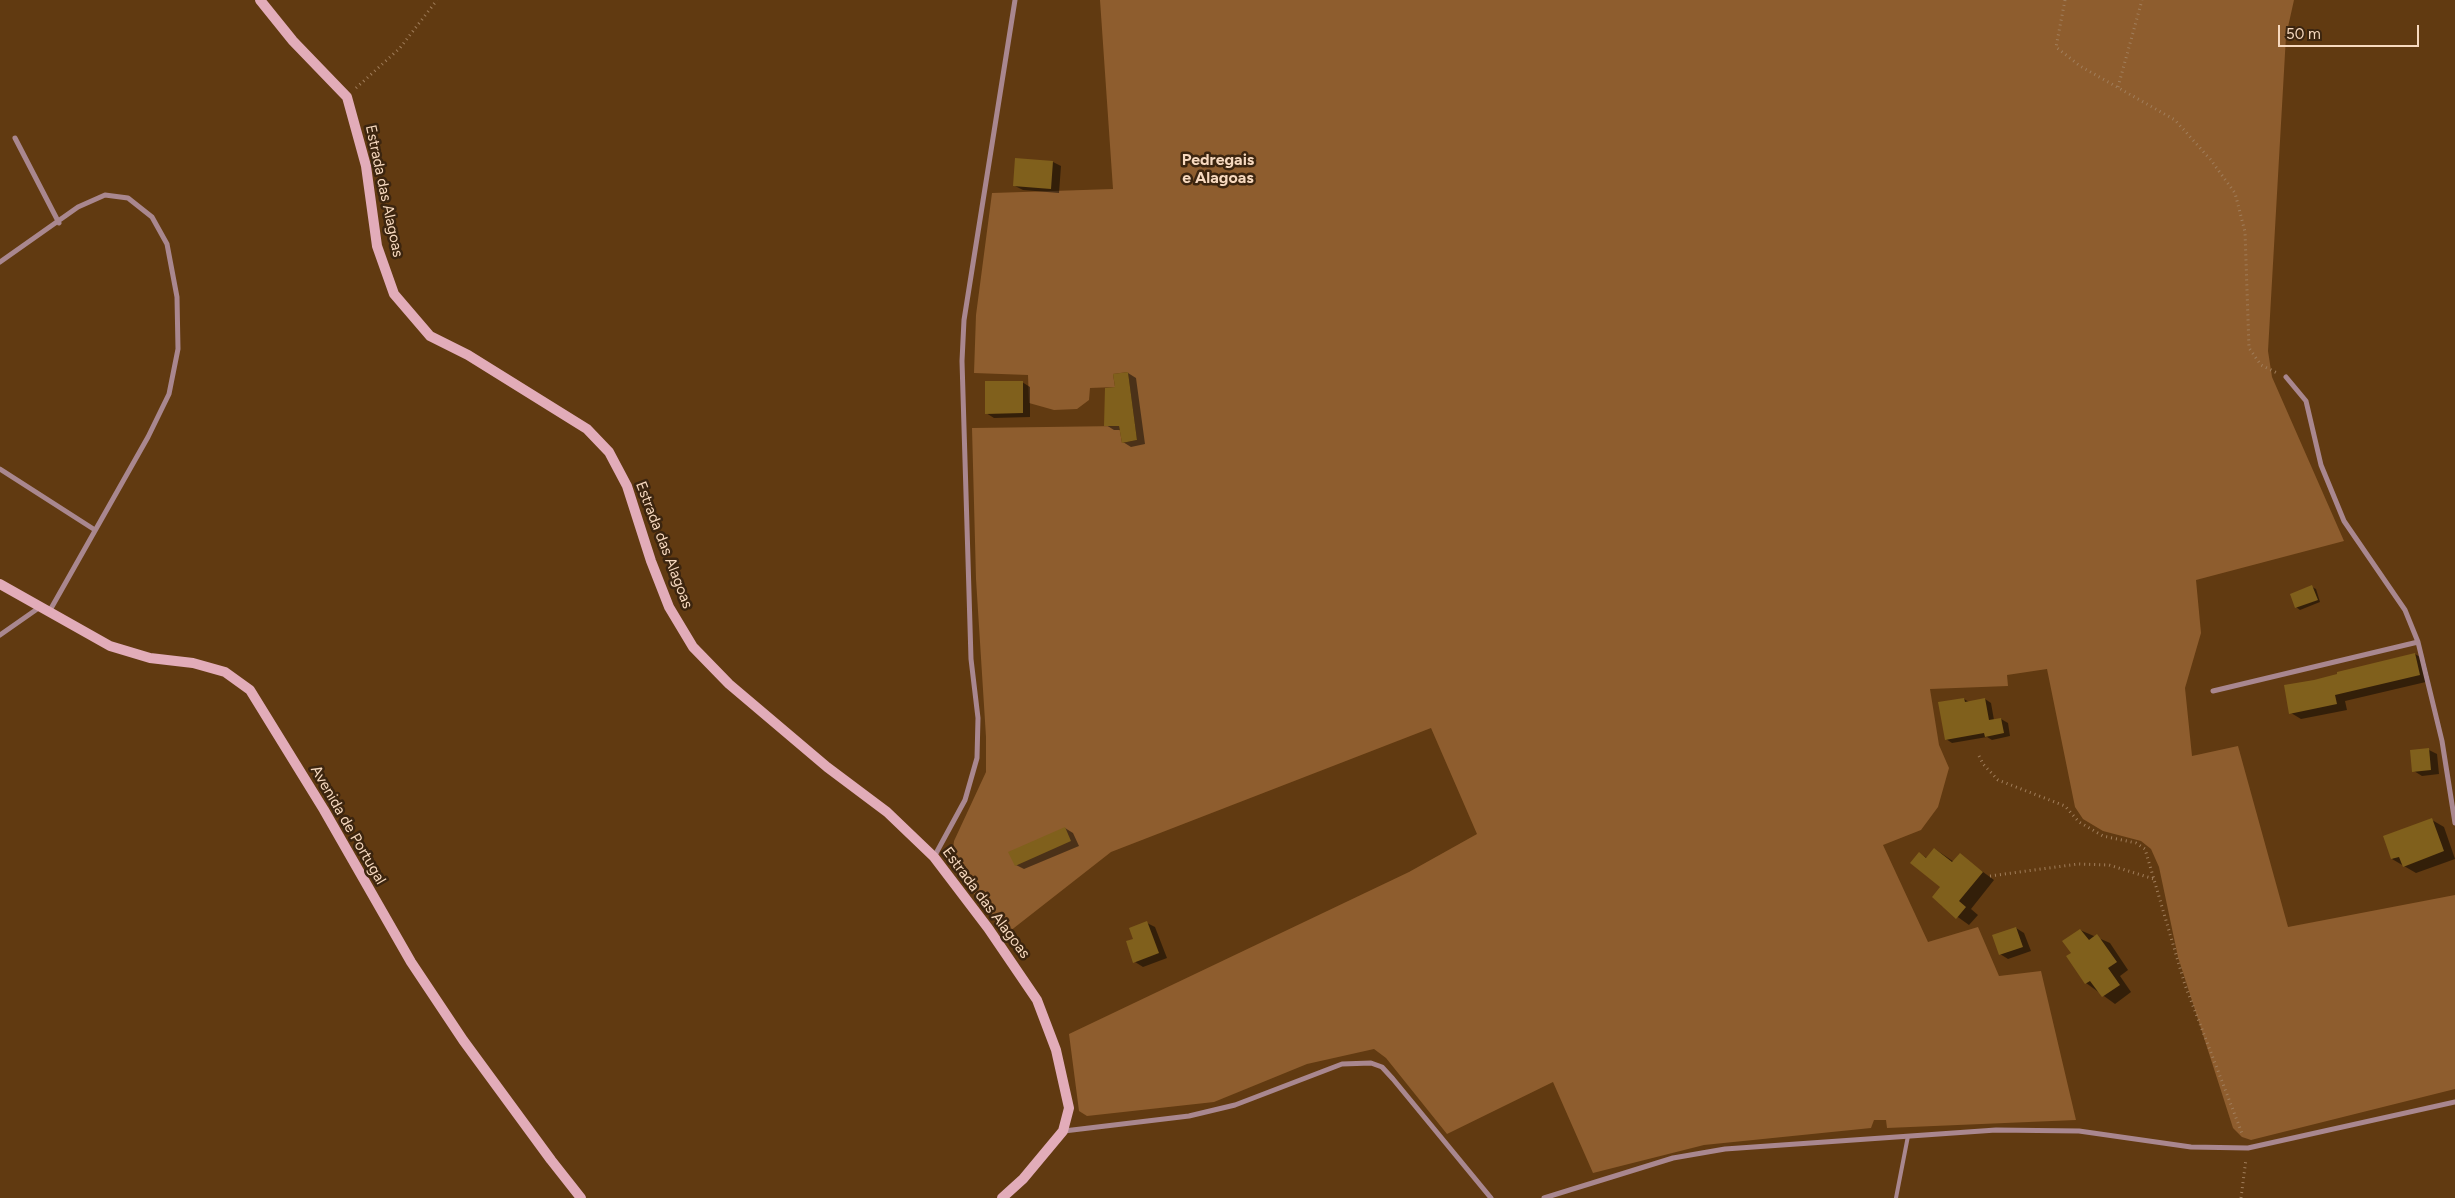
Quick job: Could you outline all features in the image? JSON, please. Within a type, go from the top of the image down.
[{"type":"street","name":"Estrada das Alagoas","points":[[260,0],[293,41],[347,97],[366,166],[377,246],[394,294],[430,336],[468,355],[587,429],[609,452],[628,486],[651,561],[669,607],[693,647],[729,684],[827,767],[887,812],[934,857],[988,928],[1037,1000],[1056,1050],[1069,1108],[1063,1131],[1023,1179],[1002,1198]]},
{"type":"street","points":[[934,857],[965,800],[977,758],[978,718],[970,659],[962,361],[964,320],[1015,0]]},
{"type":"street","points":[[15,138],[59,223]]},
{"type":"street","points":[[0,262],[59,223],[78,208],[105,195],[128,198],[152,217],[167,244],[177,296],[178,349],[168,394],[148,437],[95,530],[45,610],[0,635]]},
{"type":"street","points":[[2286,377],[2306,402],[2321,465],[2344,521],[2405,610],[2418,642],[2442,741],[2455,823]]},
{"type":"street","points":[[0,470],[95,530]]},
{"type":"street","name":"Avenida de Portugal","points":[[0,584],[110,646],[150,658],[194,663],[226,672],[250,690],[324,810],[411,962],[469,1048],[581,1198]]},
{"type":"street","points":[[2213,690],[2418,642]]},
{"type":"street","points":[[1063,1131],[1189,1116],[1235,1105],[1342,1064],[1371,1063],[1382,1067],[1393,1079],[1491,1198]]},
{"type":"street","points":[[1544,1198],[1673,1158],[1726,1149],[1996,1130],[2079,1131],[2191,1147],[2248,1148],[2455,1102]]},
{"type":"lane","points":[[1896,1198],[1908,1136]]},
{"type":"path","points":[[347,97],[400,48],[437,0]]},
{"type":"path","points":[[2065,0],[2056,47],[2080,66],[2175,120],[2210,159],[2235,193],[2245,232],[2249,348],[2261,365],[2286,377]]},
{"type":"path","points":[[2118,87],[2142,0]]},
{"type":"path","points":[[1979,756],[1983,764],[1998,780],[2065,806],[2079,822],[2103,836],[2136,843],[2145,849],[2184,985],[2248,1148],[2241,1198]]},
{"type":"path","points":[[1990,876],[2078,864],[2109,865],[2155,879]]},
{"type":"shaded area","points":[[1100,0],[2294,0],[2286,36],[2268,351],[2272,377],[2344,541],[2196,580],[2201,633],[2185,688],[2192,756],[2238,746],[2288,927],[2455,895],[2455,1089],[2251,1140],[2242,1137],[2233,1128],[2178,957],[2159,867],[2151,849],[2141,841],[2103,831],[2083,819],[2075,807],[2047,669],[2007,675],[2008,686],[1930,689],[1939,745],[1949,768],[1938,807],[1921,830],[1883,845],[1928,942],[1978,927],[1999,976],[2041,971],[2076,1120],[1887,1128],[1886,1120],[1874,1120],[1871,1128],[1704,1145],[1593,1173],[1553,1082],[1447,1134],[1386,1058],[1374,1049],[1307,1064],[1214,1102],[1087,1116],[1079,1111],[1069,1034],[1409,872],[1477,834],[1431,728],[1111,852],[1005,935],[957,872],[952,858],[954,841],[986,772],[986,737],[976,579],[972,428],[1119,426],[1122,443],[1137,440],[1128,372],[1113,374],[1115,387],[1090,388],[1089,400],[1077,409],[1054,410],[1029,403],[1028,375],[974,373],[976,315],[992,193],[1113,189]]},
{"type":"building","points":[[1015,158],[1053,161],[1051,189],[1013,186]]},
{"type":"building","points":[[1128,372],[1137,440],[1122,443],[1119,426],[1104,426],[1105,388],[1115,387],[1113,374]]},
{"type":"building","points":[[985,381],[1023,381],[1023,413],[985,414]]},
{"type":"building","points":[[2312,585],[2318,600],[2295,608],[2290,594]]},
{"type":"building","points":[[2415,653],[2420,675],[2335,695],[2337,704],[2289,714],[2284,685],[2314,680],[2337,674],[2337,672]]},
{"type":"building","points":[[1964,698],[1965,702],[1985,698],[1989,720],[2001,718],[2004,733],[1985,737],[1984,733],[1945,740],[1938,702]]},
{"type":"building","points":[[2429,748],[2431,770],[2412,772],[2410,750]]},
{"type":"building","points":[[2432,818],[2444,851],[2403,867],[2399,857],[2391,859],[2383,836]]},
{"type":"building","points":[[1065,827],[1071,841],[1015,866],[1008,852]]},
{"type":"building","points":[[1934,848],[1952,862],[1960,853],[1983,872],[1959,901],[1966,907],[1956,919],[1932,897],[1940,887],[1910,863],[1919,852],[1926,858]]},
{"type":"building","points":[[1147,921],[1159,953],[1133,963],[1126,941],[1133,939],[1129,928]]},
{"type":"building","points":[[2016,927],[2023,947],[1999,955],[1992,935]]},
{"type":"building","points":[[2080,929],[2089,940],[2097,934],[2117,962],[2108,968],[2120,985],[2102,997],[2090,981],[2085,984],[2066,956],[2071,953],[2062,941]]},
{"type":"district","name":"Pedregais e Alagoas","points":[[1218,169]]}]
